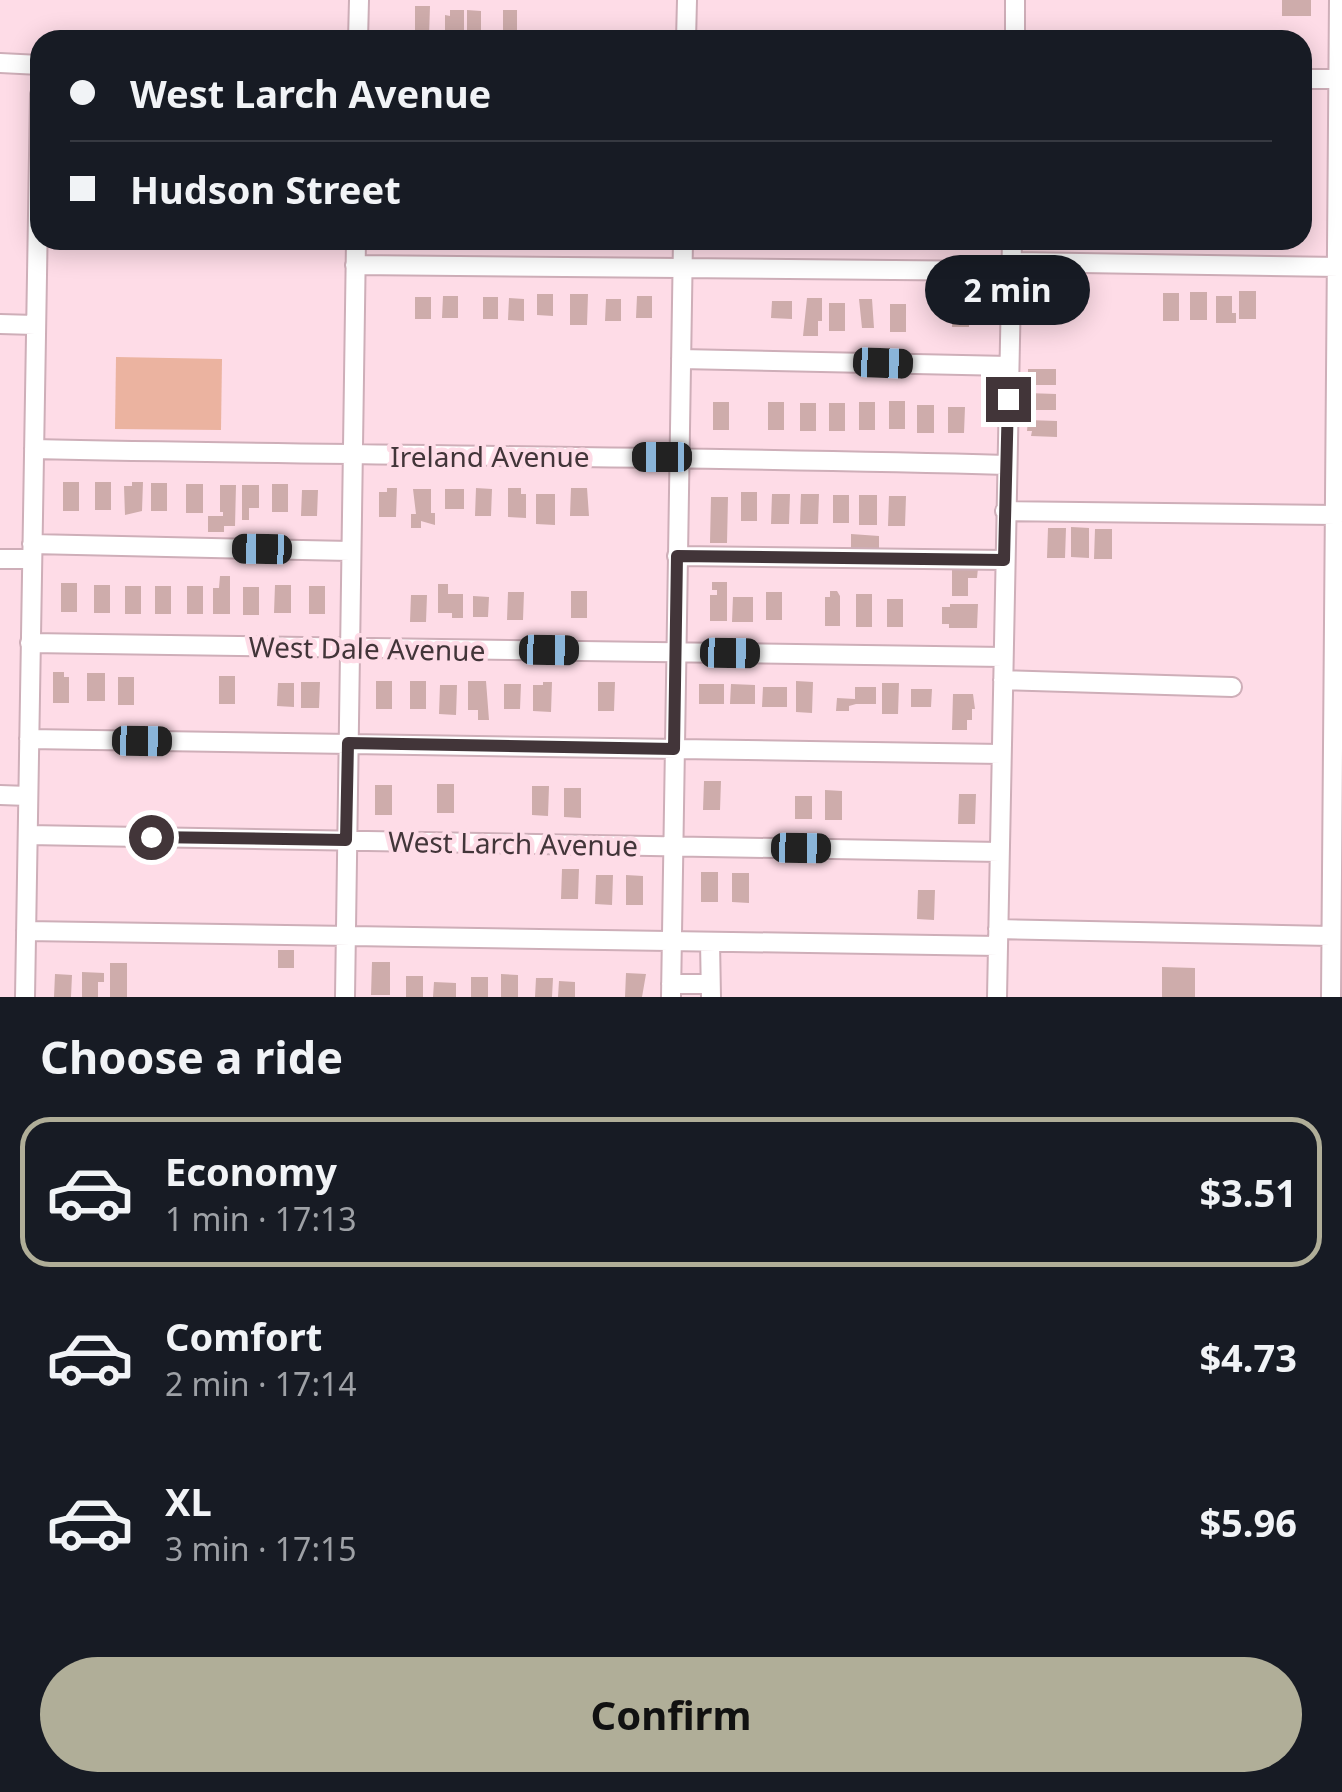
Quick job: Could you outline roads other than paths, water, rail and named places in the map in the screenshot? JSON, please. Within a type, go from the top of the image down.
[{"type":"street","points":[[358,30],[359,0]]},
{"type":"street","points":[[686,0],[686,30]]},
{"type":"street","points":[[1014,30],[1015,0]]},
{"type":"street","points":[[1331,997],[1339,569],[1339,0]]},
{"type":"street","points":[[0,63],[30,64]]},
{"type":"street","points":[[1312,78],[1340,79]]},
{"type":"street","points":[[25,997],[37,250]]},
{"type":"street","points":[[345,997],[356,250]]},
{"type":"street","points":[[683,250],[671,990],[710,990],[710,942]]},
{"type":"street","points":[[997,997],[1001,754],[1009,680],[1003,657],[1012,250]]},
{"type":"street","points":[[356,265],[998,271],[1012,262],[1339,267]]},
{"type":"street","points":[[0,324],[36,325]]},
{"type":"street","points":[[681,359],[1009,366]]},
{"type":"street","name":"Ireland Avenue","points":[[34,449],[1006,465]]},
{"type":"street","points":[[1005,511],[1336,515]]},
{"type":"street","points":[[0,559],[32,552],[350,551]]},
{"type":"street","points":[[677,556],[1004,560]]},
{"type":"street","name":"West Dale Avenue","points":[[30,642],[1003,657]]},
{"type":"street","points":[[1009,680],[1232,687]]},
{"type":"street","points":[[29,739],[1001,754]]},
{"type":"street","points":[[0,795],[28,796]]},
{"type":"street","name":"West Larch Avenue","points":[[28,836],[999,852]]},
{"type":"street","points":[[26,931],[672,942],[1330,936]]}]
